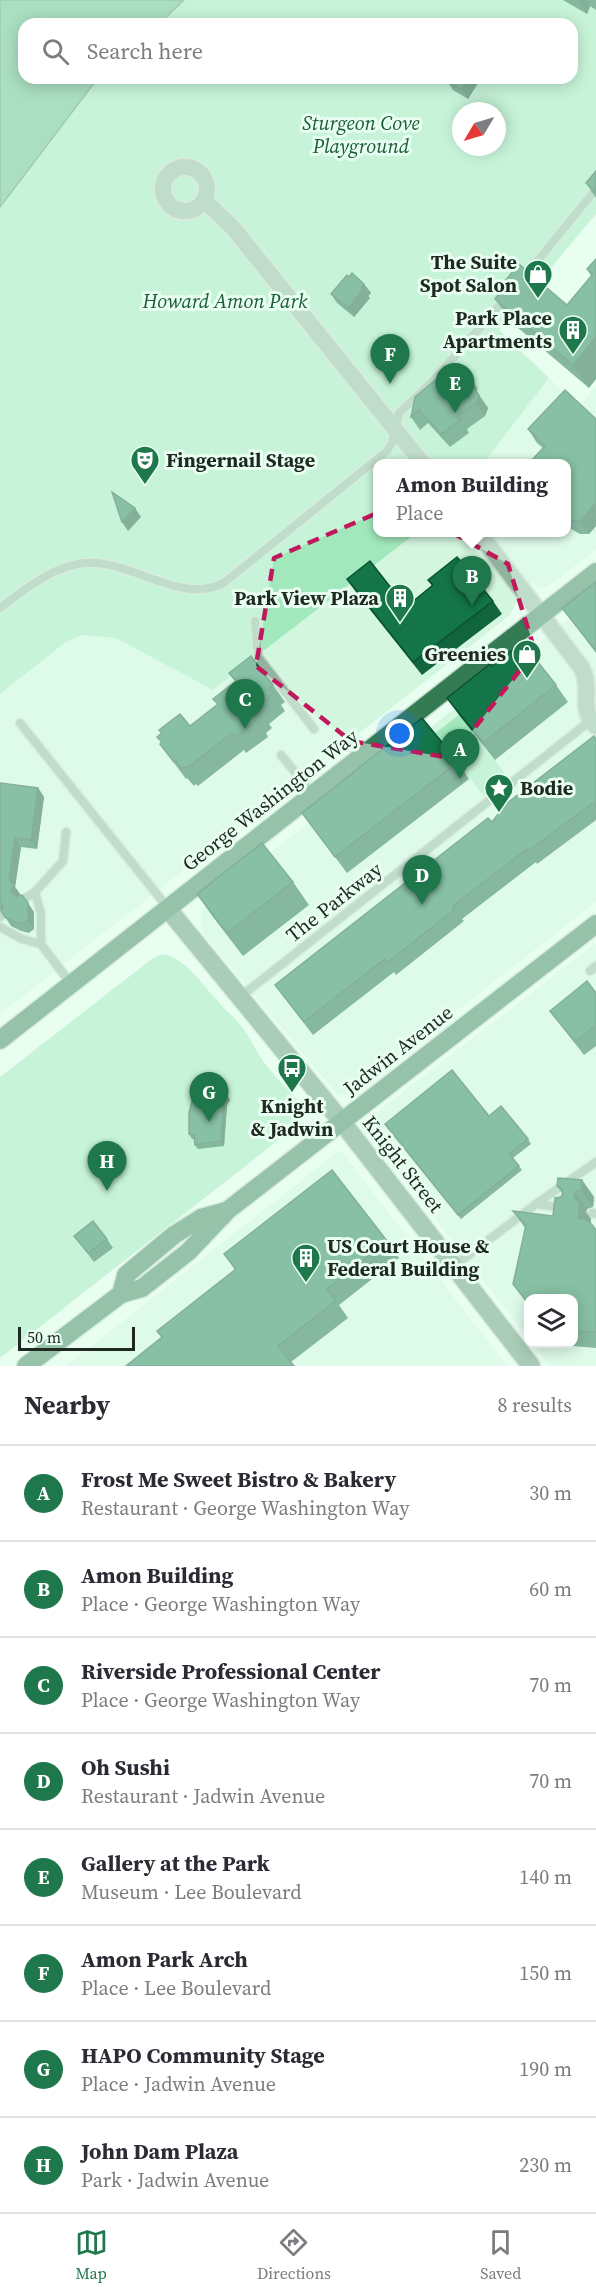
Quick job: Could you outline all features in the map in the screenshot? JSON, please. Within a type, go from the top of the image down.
[{"type":"main road","name":"George Washington Way","points":[[0,1040],[596,572]]},
{"type":"main road","name":"Jadwin Avenue","points":[[26,1366],[121,1294],[126,1275],[174,1235],[201,1218],[228,1210],[596,924]]},
{"type":"street","points":[[205,201],[214,207],[233,228],[419,459]]},
{"type":"street","points":[[482,537],[581,667],[592,691],[586,708],[593,723]]},
{"type":"street","name":"Knight Street","points":[[168,909],[342,1122],[531,1366]]},
{"type":"lane","points":[[516,288],[596,189]]},
{"type":"lane","points":[[377,459],[392,443],[400,412],[433,381],[508,296]]},
{"type":"lane","points":[[0,608],[63,568],[84,563],[116,566],[194,591],[217,587],[230,579],[373,462]]},
{"type":"lane","points":[[255,621],[257,663],[314,729]]},
{"type":"lane","points":[[20,723],[168,909]]},
{"type":"lane","name":"The Parkway","points":[[240,997],[593,723]]},
{"type":"lane","points":[[281,754],[313,794]]},
{"type":"lane","points":[[24,899],[35,892],[63,861],[66,832]]},
{"type":"lane","points":[[35,892],[41,914],[41,944],[71,984]]},
{"type":"lane","points":[[0,927],[22,939],[41,944]]},
{"type":"lane","points":[[454,1266],[596,1162]]},
{"type":"lane","points":[[536,1204],[568,1209]]},
{"type":"highlighted area","points":[[400,503],[508,564],[535,651],[451,758],[351,741],[256,666],[274,558]]},
{"type":"shaded area","points":[[0,0],[184,0],[165,18],[18,18],[18,84],[93,84],[0,207]]},
{"type":"shaded area","points":[[549,378],[579,407],[596,387],[596,550],[548,586],[542,588],[526,582],[491,537],[571,537],[571,459],[488,459]]},
{"type":"shaded area","points":[[411,537],[471,537],[515,595],[517,601],[510,615],[0,1014],[0,694],[66,642],[82,635],[116,638],[213,690]]},
{"type":"shaded area","points":[[596,598],[596,902],[349,1095],[338,1095],[205,936],[201,926],[204,909],[215,896]]},
{"type":"shaded area","points":[[596,943],[596,1366],[550,1366],[536,1348],[578,1348],[578,1294],[524,1294],[524,1333],[369,1134],[367,1125],[373,1115]]},
{"type":"shaded area","points":[[340,1150],[507,1366],[66,1366]]},
{"type":"green space","name":"Howard Amon Park","points":[[184,0],[596,0],[596,214],[499,330],[549,378],[487,459],[373,459],[373,537],[411,537],[213,690],[116,638],[82,635],[66,642],[0,694],[0,207],[93,84],[578,84],[578,18],[165,18]]},
{"type":"green space","points":[[459,715],[508,777],[484,796],[434,734]]},
{"type":"green space","points":[[162,954],[177,959],[197,977],[241,1026],[264,1062],[306,1111],[297,1120],[299,1124],[0,1358],[0,1077],[153,958]]},
{"type":"building","points":[[452,84],[466,84],[462,90]]},
{"type":"building","points":[[596,171],[596,192],[586,183]]},
{"type":"building","points":[[596,259],[596,337],[573,365],[495,299],[506,284],[504,282],[519,264],[567,305],[593,274],[587,269]]},
{"type":"building","points":[[352,273],[364,284],[361,288],[363,289],[348,308],[331,294],[347,275],[349,277]]},
{"type":"building","points":[[460,366],[469,376],[467,378],[479,395],[476,403],[457,416],[460,420],[441,434],[419,410],[411,417],[415,397],[439,377],[441,379]]},
{"type":"building","points":[[565,390],[596,419],[596,503],[580,521],[571,521],[571,459],[533,459],[545,446],[528,429]]},
{"type":"building","points":[[112,492],[135,508],[122,522]]},
{"type":"building","points":[[457,557],[493,601],[413,662],[347,579],[370,561],[406,607],[433,585],[428,580]]},
{"type":"building","points":[[596,582],[596,651],[562,608]]},
{"type":"building","points":[[522,642],[556,685],[483,743],[447,698]]},
{"type":"building","points":[[251,656],[273,685],[269,689],[273,694],[257,707],[260,711],[254,716],[256,720],[235,737],[232,733],[186,769],[184,767],[182,769],[160,744],[162,742],[157,737],[162,733],[159,730],[180,714],[190,726],[218,704],[213,699],[236,681],[229,673]]},
{"type":"building","points":[[422,718],[458,762],[335,857],[302,813]]},
{"type":"building","points":[[594,736],[596,739],[596,808],[593,803],[528,851],[527,849],[453,906],[455,909],[387,963],[385,959],[304,1022],[275,985],[488,818],[492,822],[506,804]]},
{"type":"building","points":[[0,783],[38,788],[31,840],[15,838],[9,879],[14,885],[11,890],[13,894],[22,895],[28,903],[28,920],[23,924],[5,917],[1,911],[3,906],[0,901]]},
{"type":"building","points":[[262,843],[293,882],[227,933],[197,894]]},
{"type":"building","points":[[587,981],[596,993],[596,1025],[575,1042],[550,1011]]},
{"type":"building","points":[[452,1070],[489,1116],[501,1106],[528,1139],[509,1154],[519,1166],[458,1215],[385,1124]]},
{"type":"building","points":[[203,1085],[227,1095],[224,1101],[221,1141],[195,1145],[194,1135],[189,1134],[189,1113],[194,1093],[199,1095]]},
{"type":"building","name":"US Court House & Federal Building","points":[[332,1170],[387,1241],[327,1289],[336,1301],[278,1346],[294,1366],[126,1366],[162,1337],[157,1331],[236,1269],[224,1254]]},
{"type":"building","points":[[558,1178],[582,1180],[581,1190],[575,1192],[574,1197],[580,1203],[578,1218],[588,1220],[596,1230],[596,1332],[578,1331],[578,1294],[524,1294],[524,1298],[513,1284],[526,1225],[513,1211],[553,1216],[555,1198],[561,1197],[563,1193],[557,1186]]},
{"type":"building","points":[[93,1221],[107,1239],[88,1253],[74,1236]]},
{"type":"place","name":"The Suite Spot Salon","points":[[538,300]]},
{"type":"place","name":"Park Place Apartments","points":[[573,356]]},
{"type":"place","name":"Amon Park Arch","points":[[390,384]]},
{"type":"place","name":"Gallery at the Park","points":[[455,413]]},
{"type":"place","name":"Fingernail Stage","points":[[145,486]]},
{"type":"place","name":"Amon Building","points":[[472,606]]},
{"type":"place","name":"Park View Plaza","points":[[400,624]]},
{"type":"place","name":"Greenies","points":[[527,680]]},
{"type":"place","name":"Riverside Professional Center","points":[[245,729]]},
{"type":"place","name":"Frost Me Sweet Bistro & Bakery","points":[[460,779]]},
{"type":"place","name":"Bodie","points":[[499,814]]},
{"type":"place","name":"Oh Sushi","points":[[422,905]]},
{"type":"place","name":"Knight & Jadwin","points":[[292,1094]]},
{"type":"place","name":"HAPO Community Stage","points":[[209,1122]]},
{"type":"place","name":"John Dam Plaza","points":[[107,1191]]},
{"type":"place","name":"US Court House & Federal Building","points":[[306,1284]]},
{"type":"park label","name":"Sturgeon Cove Playground","points":[[361,134]]}]
